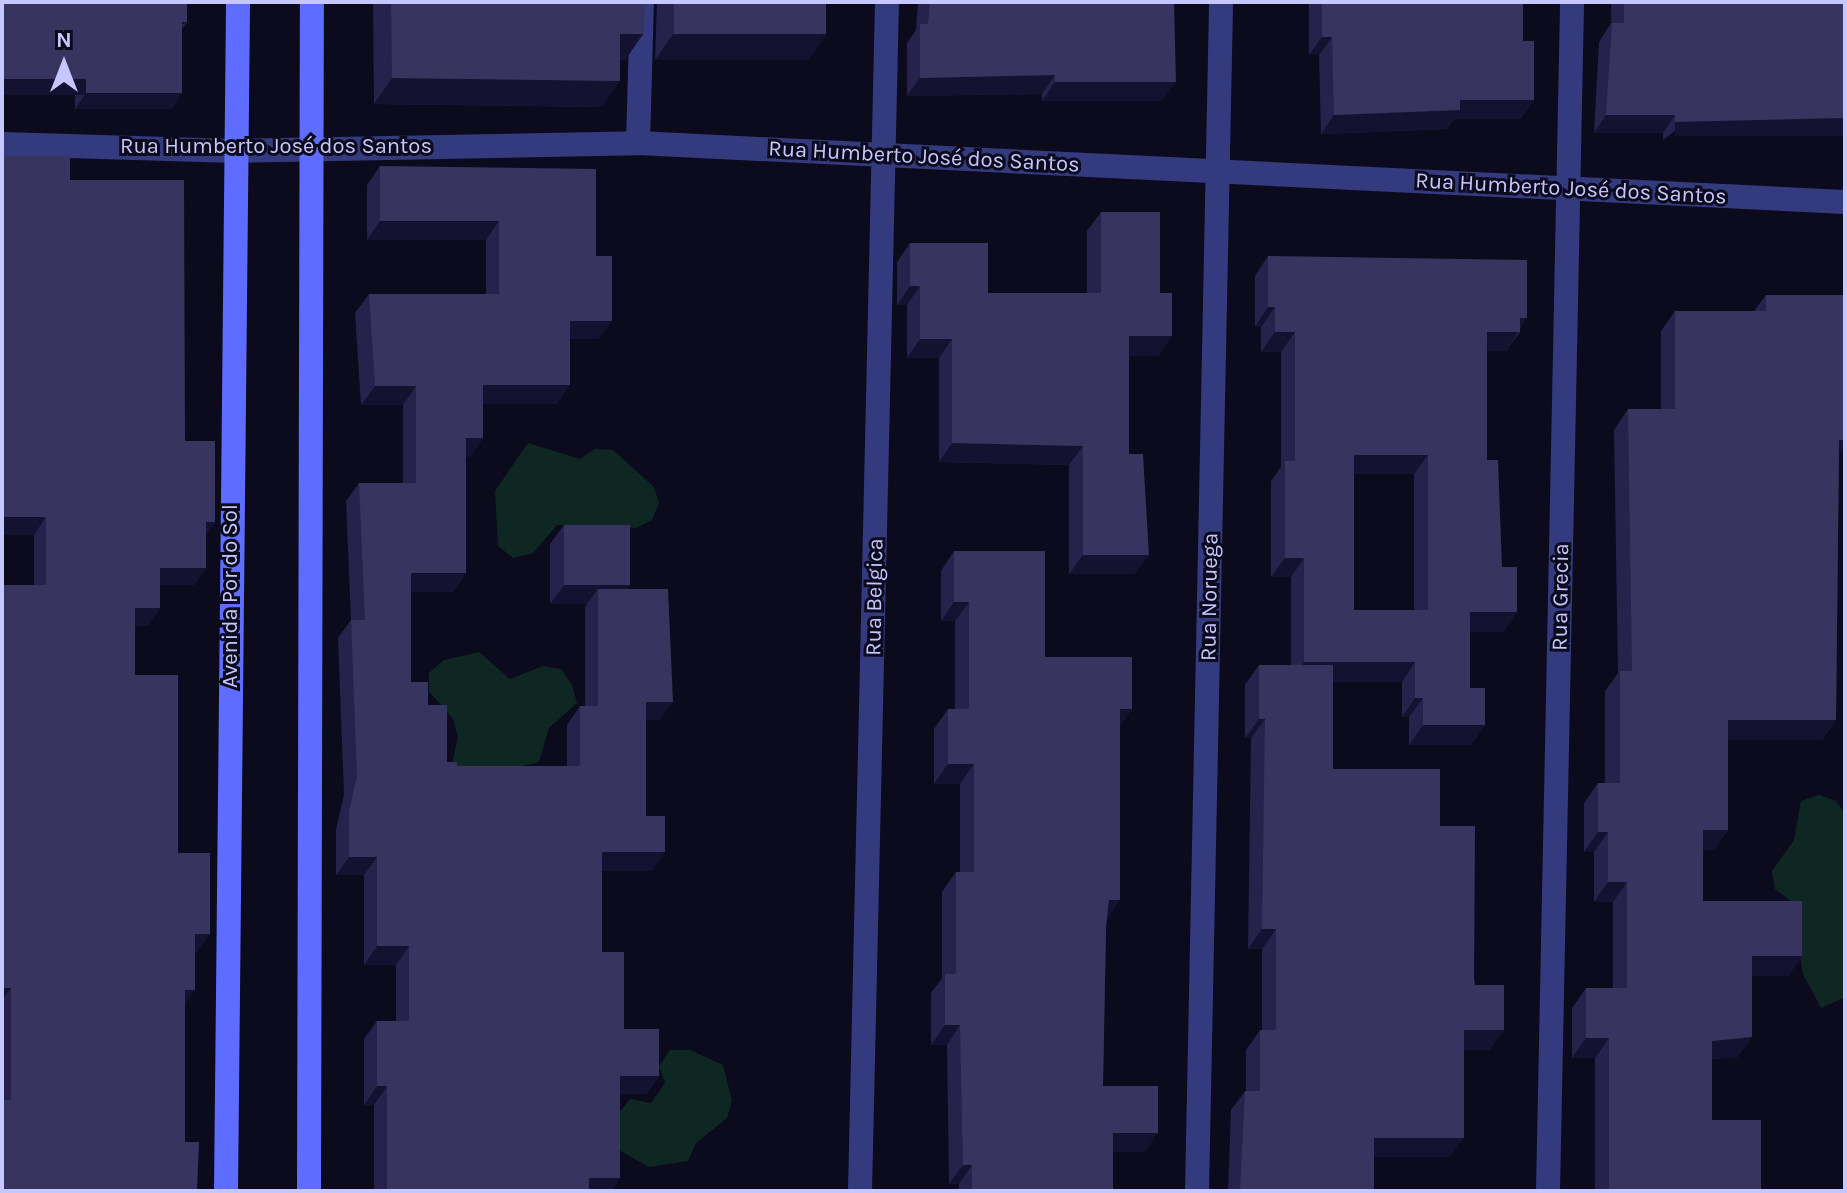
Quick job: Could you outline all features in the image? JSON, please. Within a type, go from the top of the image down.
[{"type":"street","name":"Avenida Por do Sol","points":[[226,1191],[234,151],[238,2]]},
{"type":"street","points":[[309,1191],[312,2]]},
{"type":"street","points":[[638,143],[642,2]]},
{"type":"street","name":"Rua Belgica","points":[[860,1191],[886,155],[887,2]]},
{"type":"street","name":"Rua Noruega","points":[[1197,1191],[1221,2]]},
{"type":"street","name":"Rua Grecia","points":[[1548,1191],[1572,2]]},
{"type":"street","name":"Rua Humberto José dos Santos","points":[[2,144],[234,151],[638,143],[1845,202]]},
{"type":"green space","points":[[528,443],[580,459],[595,449],[613,450],[654,487],[659,503],[652,520],[636,528],[557,525],[533,553],[513,558],[498,546],[495,491]]},
{"type":"green space","points":[[479,652],[510,679],[543,666],[561,669],[572,685],[577,703],[549,728],[539,762],[502,771],[450,773],[458,737],[453,719],[429,691],[429,673],[444,660]]},
{"type":"green space","points":[[1819,795],[1836,801],[1845,813],[1845,997],[1821,1008],[1803,974],[1791,901],[1775,889],[1772,871],[1794,840],[1801,801]]},
{"type":"green space","points":[[670,1050],[690,1050],[723,1065],[732,1101],[727,1118],[696,1143],[688,1161],[649,1167],[617,1149],[619,1113],[630,1099],[651,1103],[665,1083],[659,1066]]},
{"type":"building","points":[[2,2],[187,2],[187,22],[182,22],[182,93],[86,93],[86,79],[2,79]]},
{"type":"building","points":[[391,2],[644,2],[643,34],[620,34],[620,81],[392,78]]},
{"type":"building","points":[[674,2],[826,2],[826,34],[674,34]]},
{"type":"building","points":[[930,2],[1174,2],[1176,82],[1055,82],[1055,75],[920,78],[920,24],[928,24]]},
{"type":"building","points":[[1322,2],[1523,2],[1523,41],[1534,41],[1534,100],[1460,100],[1460,110],[1334,115],[1332,37],[1322,37]]},
{"type":"building","points":[[1624,2],[1845,2],[1845,118],[1675,122],[1675,115],[1606,115],[1612,23],[1624,23]]},
{"type":"building","points":[[2,156],[70,156],[70,180],[184,180],[185,441],[215,441],[215,522],[206,522],[206,568],[160,568],[160,608],[135,608],[135,675],[178,675],[178,853],[210,853],[210,934],[195,934],[195,990],[185,990],[185,1142],[199,1142],[197,1191],[2,1191],[2,1100],[11,1100],[11,988],[2,988],[2,585],[46,585],[46,517],[2,517]]},
{"type":"building","points":[[380,166],[596,169],[596,256],[612,256],[612,321],[570,321],[570,385],[483,385],[483,438],[466,438],[466,573],[411,573],[411,682],[428,682],[428,705],[447,705],[447,762],[457,762],[457,766],[580,766],[580,706],[598,706],[598,589],[668,589],[673,702],[646,702],[646,816],[665,816],[665,852],[602,852],[602,952],[624,952],[624,1029],[659,1029],[659,1076],[620,1076],[620,1178],[589,1178],[589,1191],[387,1191],[387,1086],[377,1086],[377,1021],[409,1021],[409,946],[377,946],[377,857],[349,857],[349,811],[357,776],[351,620],[365,620],[359,483],[416,483],[416,386],[375,386],[369,294],[499,294],[499,221],[380,221]]},
{"type":"building","points":[[1101,212],[1160,212],[1160,293],[1172,293],[1172,336],[1129,336],[1129,454],[1143,454],[1149,555],[1083,555],[1083,446],[952,443],[952,339],[920,339],[920,286],[910,286],[910,243],[988,243],[988,293],[1101,293]]},
{"type":"building","points":[[1268,256],[1527,260],[1527,318],[1520,318],[1520,332],[1487,332],[1487,460],[1498,460],[1502,567],[1517,567],[1517,612],[1470,612],[1470,688],[1485,688],[1485,725],[1423,725],[1423,698],[1415,698],[1415,662],[1304,662],[1304,558],[1285,558],[1285,461],[1295,461],[1295,332],[1275,332],[1275,307],[1268,307]],"holes":[[[1354,455],[1428,455],[1428,610],[1354,610]]]},
{"type":"building","points":[[1766,295],[1845,295],[1845,440],[1839,440],[1836,720],[1728,720],[1728,830],[1703,830],[1703,901],[1802,901],[1802,956],[1752,956],[1752,1037],[1712,1041],[1712,1120],[1761,1120],[1761,1191],[1609,1191],[1609,1038],[1586,1038],[1586,988],[1627,988],[1627,882],[1608,882],[1608,832],[1598,832],[1598,783],[1620,783],[1620,671],[1632,671],[1628,409],[1675,409],[1675,311],[1766,311]]},
{"type":"building","points":[[564,525],[630,525],[630,585],[564,585]]},
{"type":"building","points":[[954,551],[1045,551],[1045,657],[1132,657],[1132,709],[1120,709],[1120,900],[1109,900],[1106,927],[1103,1086],[1158,1086],[1158,1133],[1113,1133],[1113,1191],[972,1191],[972,1165],[963,1165],[960,1025],[945,1025],[945,974],[956,974],[956,872],[974,872],[974,764],[948,764],[948,709],[969,709],[969,602],[954,602]]},
{"type":"building","points":[[1259,665],[1333,665],[1333,769],[1440,769],[1440,826],[1475,826],[1474,985],[1504,985],[1504,1030],[1464,1030],[1464,1138],[1374,1138],[1374,1191],[1240,1191],[1245,1091],[1260,1091],[1260,1030],[1276,1030],[1276,929],[1262,929],[1265,719],[1259,719]]}]
